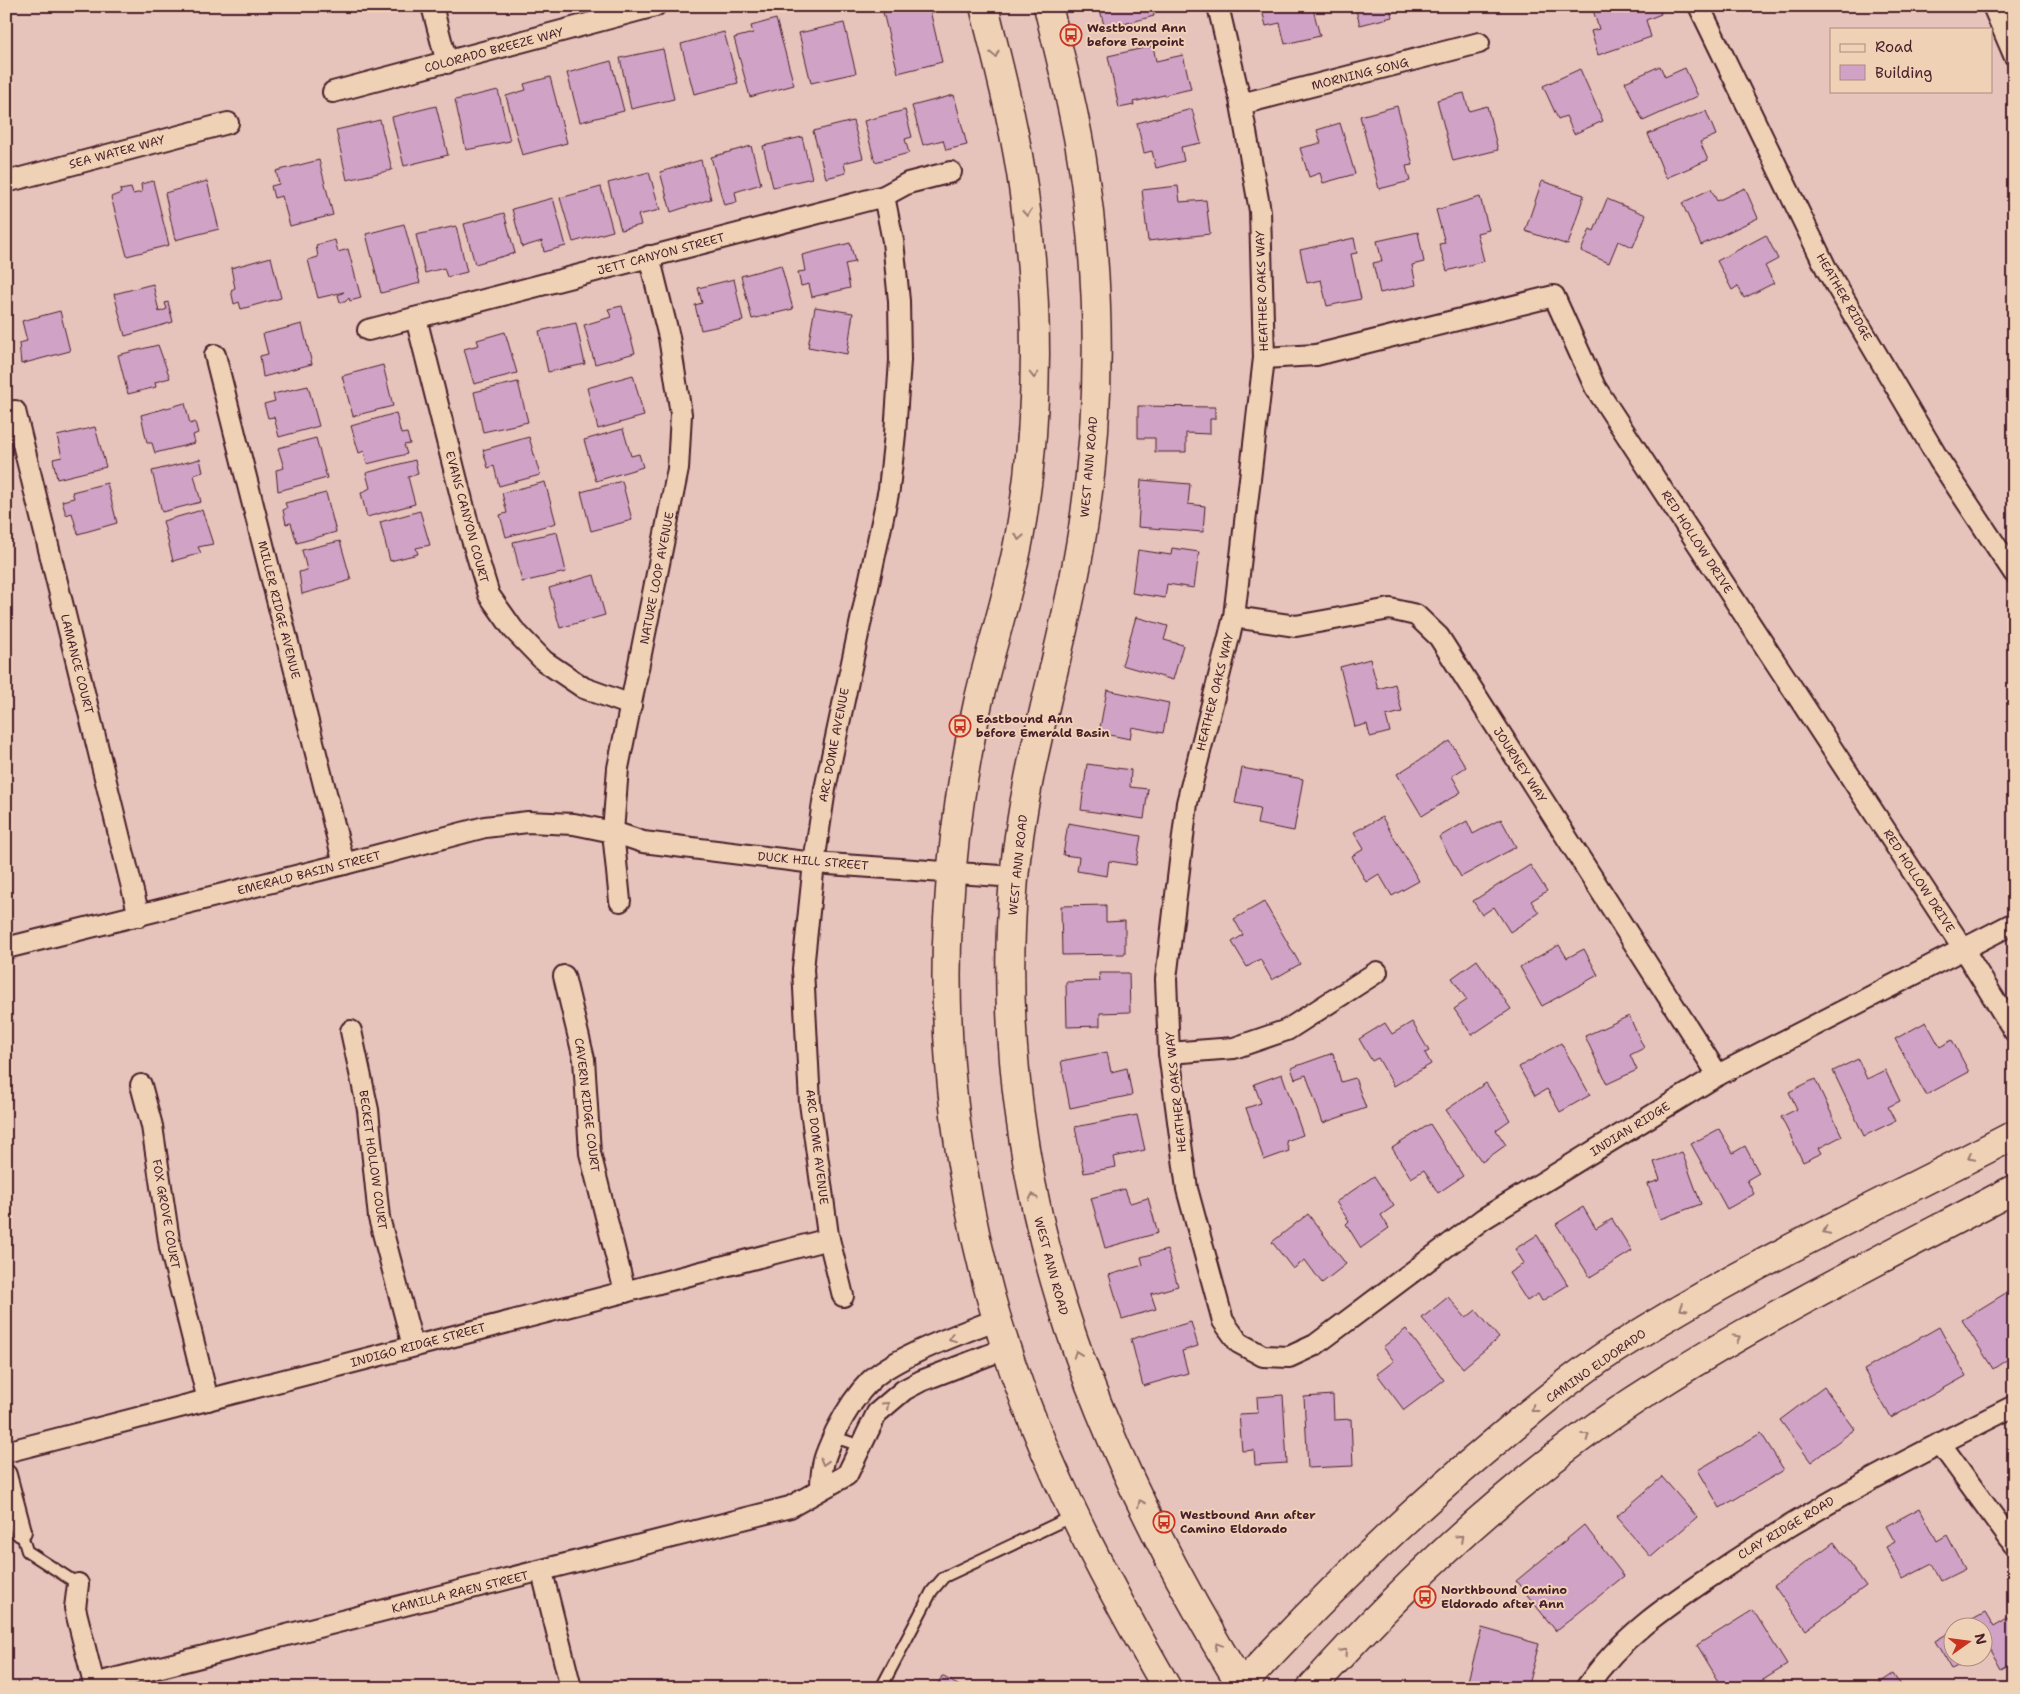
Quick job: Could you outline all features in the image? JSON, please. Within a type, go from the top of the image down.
[{"type":"main road","points":[[984,6],[1016,142],[1024,191],[1033,291],[1034,394],[1026,490],[1020,533],[1003,611],[982,686],[956,826],[948,919],[946,1006],[953,1092],[966,1188],[998,1319],[1031,1413],[1076,1515],[1112,1589],[1167,1688]]},
{"type":"main road","name":"WEST ANN ROAD","points":[[1048,6],[1072,109],[1089,208],[1094,257],[1097,357],[1092,454],[1080,548],[1030,770],[1014,877],[1011,980],[1015,1076],[1030,1180],[1051,1270],[1082,1368],[1108,1433],[1183,1588],[1241,1687]]},
{"type":"main road","name":"CAMINO ELDORADO","points":[[1241,1687],[1388,1535],[1531,1411],[1613,1351],[1698,1298],[1772,1257],[2014,1135]]},
{"type":"main road","points":[[1311,1688],[1412,1583],[1471,1528],[1529,1478],[1605,1421],[1664,1381],[1735,1338],[2014,1189]]},
{"type":"street","points":[[432,6],[447,63]]},
{"type":"street","name":"COLORADO BREEZE WAY","points":[[333,92],[655,6]]},
{"type":"street","name":"HEATHER OAKS WAY","points":[[1218,6],[1241,104],[1260,211],[1264,358],[1234,617],[1187,804],[1166,979],[1170,1053],[1187,1189],[1223,1320],[1239,1343],[1263,1356]]},
{"type":"street","name":"HEATHER RIDGE","points":[[1699,6],[1827,270],[1938,460],[2014,573]]},
{"type":"street","points":[[1993,6],[2014,55]]},
{"type":"street","name":"MORNING SONG","points":[[1241,104],[1479,43]]},
{"type":"street","name":"SEA WATER WAY","points":[[6,182],[228,123]]},
{"type":"street","name":"JETT CANYON STREET","points":[[368,330],[884,196],[908,183],[951,172]]},
{"type":"street","name":"ARC DOME AVENUE","points":[[843,1296],[829,1239],[810,1103],[803,969],[814,863],[825,789],[889,489],[895,434],[900,360],[900,301],[893,241],[884,196]]},
{"type":"street","name":"NATURE LOOP AVENUE","points":[[620,901],[613,832],[618,768],[678,469],[681,414],[669,337],[649,256]]},
{"type":"street","name":"RED HOLLOW DRIVE","points":[[1264,358],[1316,354],[1554,296],[1595,387],[1962,947],[2014,1031]]},
{"type":"street","name":"EVANS CANYON COURT","points":[[416,318],[471,536],[488,595],[513,629],[544,661],[584,688],[631,705]]},
{"type":"street","name":"MILLER RIDGE AVENUE","points":[[215,355],[344,864]]},
{"type":"street","name":"LAMANCE COURT","points":[[15,411],[139,916]]},
{"type":"street","name":"JOURNEY WAY","points":[[1234,617],[1296,626],[1390,609],[1416,615],[1439,637],[1718,1075]]},
{"type":"street","name":"EMERALD BASIN STREET","points":[[6,948],[344,864],[485,826],[528,822],[574,824],[613,832]]},
{"type":"street","name":"DUCK HILL STREET","points":[[613,832],[643,842],[814,863],[1014,877]]},
{"type":"street","name":"INDIAN RIDGE","points":[[1263,1356],[1289,1357],[1315,1345],[1483,1220],[1718,1075],[1962,947],[2014,922]]},
{"type":"street","points":[[1170,1053],[1234,1048],[1287,1030],[1378,972]]},
{"type":"street","name":"CAVERN RIDGE COURT","points":[[564,976],[584,1059],[590,1154],[625,1292]]},
{"type":"street","name":"BECKET HOLLOW COURT","points":[[351,1031],[368,1110],[379,1218],[413,1346]]},
{"type":"street","name":"FOX GROVE COURT","points":[[141,1085],[152,1126],[170,1247],[208,1400]]},
{"type":"street","name":"INDIGO RIDGE STREET","points":[[6,1452],[829,1239]]},
{"type":"street","points":[[821,1489],[821,1465],[834,1436],[849,1408],[872,1379],[926,1348],[998,1319]]},
{"type":"street","name":"KAMILLA RAEN STREET","points":[[95,1686],[790,1507],[847,1475],[877,1413],[904,1390],[920,1381],[1008,1348]]},
{"type":"street","name":"CLAY RIDGE ROAD","points":[[1586,1688],[1604,1661],[1629,1636],[1680,1597],[1769,1536],[1850,1490],[2014,1406]]},
{"type":"street","points":[[1940,1443],[2014,1545]]},
{"type":"street","points":[[6,1475],[21,1531]]},
{"type":"street","points":[[542,1572],[571,1688]]},
{"type":"street","points":[[78,1584],[76,1608],[95,1686]]},
{"type":"lane","points":[[834,1436],[861,1446]]},
{"type":"lane","points":[[881,1688],[932,1591],[944,1577],[1076,1515]]},
{"type":"lane","points":[[21,1531],[26,1551],[78,1584]]},
{"type":"building","points":[[910,6],[929,6],[942,62],[898,73],[883,12]]},
{"type":"building","points":[[1099,6],[1152,6],[1154,16],[1105,29]]},
{"type":"building","points":[[1261,6],[1306,6],[1307,11],[1313,9],[1320,36],[1285,44],[1280,23],[1266,26]]},
{"type":"building","points":[[1336,6],[1390,6],[1392,17],[1360,25],[1355,7],[1338,12]]},
{"type":"building","points":[[1409,6],[1430,6],[1410,11]]},
{"type":"building","points":[[1604,6],[1659,6],[1661,14],[1646,20],[1651,37],[1598,55],[1591,31],[1599,29],[1593,10]]},
{"type":"building","points":[[776,19],[794,85],[750,97],[734,38],[753,33],[751,26]]},
{"type":"building","points":[[844,23],[856,73],[811,83],[799,33]]},
{"type":"building","points":[[724,32],[738,83],[694,94],[681,44]]},
{"type":"building","points":[[1153,46],[1156,61],[1183,55],[1191,89],[1133,102],[1134,105],[1119,108],[1108,56]]},
{"type":"building","points":[[663,49],[674,99],[631,109],[620,58]]},
{"type":"building","points":[[611,61],[624,111],[580,122],[567,73]]},
{"type":"building","points":[[1660,66],[1665,77],[1685,68],[1698,96],[1643,121],[1625,82]]},
{"type":"building","points":[[1580,69],[1603,121],[1574,134],[1566,116],[1558,119],[1543,86]]},
{"type":"building","points":[[550,77],[567,143],[522,155],[506,96],[526,90],[524,84]]},
{"type":"building","points":[[498,90],[510,141],[466,150],[455,100]]},
{"type":"building","points":[[1464,93],[1469,111],[1487,106],[1498,150],[1453,161],[1437,100]]},
{"type":"building","points":[[954,95],[967,145],[946,150],[943,140],[923,145],[912,106]]},
{"type":"building","points":[[436,106],[448,155],[404,166],[392,117]]},
{"type":"building","points":[[1397,106],[1413,165],[1406,166],[1410,181],[1379,189],[1360,116]]},
{"type":"building","points":[[1192,109],[1201,143],[1181,147],[1184,161],[1156,168],[1152,151],[1144,153],[1137,123]]},
{"type":"building","points":[[905,110],[912,137],[905,139],[909,153],[875,162],[864,121]]},
{"type":"building","points":[[1706,111],[1716,135],[1700,142],[1708,160],[1666,178],[1648,134]]},
{"type":"building","points":[[380,120],[392,170],[347,180],[336,130]]},
{"type":"building","points":[[853,121],[863,158],[844,163],[846,173],[826,178],[813,131]]},
{"type":"building","points":[[1340,123],[1355,174],[1323,183],[1320,173],[1309,177],[1300,148],[1321,143],[1317,130]]},
{"type":"building","points":[[802,137],[812,178],[773,187],[763,146]]},
{"type":"building","points":[[751,146],[761,184],[735,192],[737,202],[724,205],[711,157]]},
{"type":"building","points":[[319,160],[333,215],[290,226],[282,196],[274,198],[271,186],[279,184],[276,171]]},
{"type":"building","points":[[701,160],[711,199],[671,212],[660,172]]},
{"type":"building","points":[[649,172],[660,210],[638,215],[641,225],[621,230],[608,183]]},
{"type":"building","points":[[153,181],[169,245],[127,256],[111,197],[121,193],[120,190],[131,188],[133,194],[142,192],[141,184]]},
{"type":"building","points":[[207,181],[219,229],[175,240],[165,193]]},
{"type":"building","points":[[1542,181],[1584,195],[1568,245],[1525,231]]},
{"type":"building","points":[[1178,186],[1180,202],[1206,200],[1210,234],[1148,241],[1142,190]]},
{"type":"building","points":[[601,187],[613,231],[573,242],[560,198]]},
{"type":"building","points":[[1745,188],[1758,218],[1701,245],[1682,203],[1711,189],[1717,201]]},
{"type":"building","points":[[1480,197],[1489,230],[1477,233],[1484,261],[1447,271],[1439,244],[1445,243],[1436,210]]},
{"type":"building","points":[[553,198],[566,246],[544,252],[542,241],[522,247],[512,209]]},
{"type":"building","points":[[1607,199],[1646,215],[1633,247],[1618,241],[1609,263],[1581,251],[1590,229],[1594,231]]},
{"type":"building","points":[[504,213],[515,253],[475,264],[464,224]]},
{"type":"building","points":[[404,224],[420,283],[381,293],[366,234]]},
{"type":"building","points":[[456,226],[467,272],[447,277],[444,268],[425,273],[416,235]]},
{"type":"building","points":[[1418,232],[1424,262],[1412,265],[1416,285],[1380,293],[1373,263],[1382,261],[1377,241]]},
{"type":"building","points":[[1766,235],[1778,259],[1765,266],[1774,283],[1744,298],[1738,286],[1732,290],[1717,261]]},
{"type":"building","points":[[1354,238],[1357,253],[1351,254],[1361,299],[1327,306],[1321,280],[1307,283],[1300,250]]},
{"type":"building","points":[[335,240],[338,252],[348,249],[361,298],[350,301],[349,298],[345,302],[340,302],[338,295],[344,292],[318,298],[308,260],[318,257],[316,245]]},
{"type":"building","points":[[850,243],[855,262],[845,264],[850,288],[812,297],[809,284],[801,286],[798,272],[805,271],[802,255]]},
{"type":"building","points":[[271,257],[281,298],[241,309],[239,302],[234,304],[231,290],[235,288],[231,268]]},
{"type":"building","points":[[781,265],[793,309],[752,319],[741,276]]},
{"type":"building","points":[[734,279],[743,321],[701,330],[695,305],[702,303],[698,288]]},
{"type":"building","points":[[153,284],[159,312],[167,309],[165,303],[168,302],[173,322],[125,336],[114,294]]},
{"type":"building","points":[[622,306],[635,353],[595,364],[584,325],[611,317],[608,309]]},
{"type":"building","points":[[815,307],[853,313],[847,354],[808,347]]},
{"type":"building","points":[[60,311],[70,351],[21,364],[19,343],[27,341],[22,321]]},
{"type":"building","points":[[576,323],[585,364],[548,372],[539,331]]},
{"type":"building","points":[[302,324],[312,364],[263,377],[260,356],[268,354],[263,334]]},
{"type":"building","points":[[505,332],[517,373],[474,384],[464,349],[479,345],[477,340]]},
{"type":"building","points":[[158,345],[170,378],[155,382],[156,387],[128,394],[118,355]]},
{"type":"building","points":[[383,365],[393,406],[353,416],[342,376]]},
{"type":"building","points":[[633,375],[644,416],[598,429],[587,388]]},
{"type":"building","points":[[518,382],[528,422],[483,432],[474,392]]},
{"type":"building","points":[[308,386],[319,426],[279,437],[274,417],[268,418],[264,404],[275,401],[273,394]]},
{"type":"building","points":[[185,403],[190,424],[195,422],[198,433],[193,435],[195,443],[155,453],[152,443],[147,443],[141,415]]},
{"type":"building","points":[[1138,406],[1215,407],[1215,419],[1210,419],[1210,434],[1186,433],[1186,452],[1155,452],[1155,438],[1138,438]]},
{"type":"building","points":[[396,413],[401,434],[407,433],[410,444],[404,445],[407,454],[367,464],[364,451],[359,453],[351,426]]},
{"type":"building","points":[[95,427],[106,467],[57,479],[53,459],[62,457],[57,436]]},
{"type":"building","points":[[623,429],[631,456],[639,454],[643,467],[596,481],[584,440]]},
{"type":"building","points":[[529,437],[540,475],[499,486],[494,466],[488,468],[483,450]]},
{"type":"building","points":[[316,438],[327,478],[278,491],[276,470],[284,468],[278,448]]},
{"type":"building","points":[[200,459],[203,472],[194,475],[201,502],[162,512],[152,471]]},
{"type":"building","points":[[415,460],[418,474],[408,477],[415,504],[367,517],[361,493],[370,488],[366,473]]},
{"type":"building","points":[[1141,480],[1190,484],[1188,504],[1205,506],[1203,532],[1138,527]]},
{"type":"building","points":[[622,481],[632,520],[591,531],[581,492]]},
{"type":"building","points":[[545,482],[556,523],[506,537],[500,515],[507,513],[502,493]]},
{"type":"building","points":[[107,483],[117,523],[78,534],[72,513],[66,515],[62,501],[74,498],[72,492]]},
{"type":"building","points":[[326,493],[336,532],[297,543],[291,523],[286,524],[283,510],[287,508],[285,503]]},
{"type":"building","points":[[202,510],[213,544],[198,547],[201,553],[173,561],[163,521]]},
{"type":"building","points":[[420,511],[430,545],[416,548],[418,554],[390,561],[380,522]]},
{"type":"building","points":[[557,532],[566,572],[522,582],[513,542]]},
{"type":"building","points":[[340,541],[351,580],[302,594],[299,572],[307,570],[302,550]]},
{"type":"building","points":[[1172,548],[1199,552],[1194,588],[1167,584],[1165,598],[1132,593],[1138,550],[1171,555]]},
{"type":"building","points":[[594,575],[605,615],[560,628],[549,588]]},
{"type":"building","points":[[1136,617],[1168,626],[1164,640],[1183,645],[1173,680],[1122,665]]},
{"type":"building","points":[[1370,659],[1378,689],[1395,684],[1402,712],[1386,716],[1390,732],[1370,737],[1367,724],[1355,727],[1340,667]]},
{"type":"building","points":[[1107,690],[1169,703],[1163,733],[1132,727],[1130,739],[1099,733]]},
{"type":"building","points":[[1450,741],[1466,767],[1452,776],[1461,792],[1422,816],[1397,774]]},
{"type":"building","points":[[1087,764],[1131,770],[1130,787],[1148,789],[1144,819],[1081,810]]},
{"type":"building","points":[[1242,768],[1303,779],[1294,831],[1257,824],[1260,808],[1235,803]]},
{"type":"building","points":[[1382,817],[1419,881],[1392,896],[1379,874],[1366,882],[1352,856],[1364,849],[1354,832]]},
{"type":"building","points":[[1501,819],[1516,847],[1461,877],[1439,837],[1467,821],[1473,834]]},
{"type":"building","points":[[1068,823],[1141,836],[1136,865],[1109,861],[1107,876],[1077,871],[1079,857],[1063,855]]},
{"type":"building","points":[[1530,865],[1547,891],[1531,901],[1539,913],[1510,932],[1494,907],[1482,915],[1473,901]]},
{"type":"building","points":[[1264,902],[1300,964],[1272,980],[1260,959],[1247,967],[1232,942],[1243,935],[1234,919]]},
{"type":"building","points":[[1106,905],[1106,922],[1125,921],[1125,954],[1062,955],[1061,906]]},
{"type":"building","points":[[1559,945],[1567,958],[1584,949],[1598,975],[1542,1006],[1520,967]]},
{"type":"building","points":[[1477,960],[1511,1009],[1472,1035],[1454,1009],[1467,1000],[1452,978]]},
{"type":"building","points":[[1099,973],[1129,973],[1130,1012],[1100,1013],[1100,1026],[1067,1027],[1066,982],[1100,981]]},
{"type":"building","points":[[1629,1016],[1644,1048],[1630,1055],[1637,1070],[1607,1084],[1585,1036]]},
{"type":"building","points":[[1412,1022],[1429,1051],[1425,1053],[1431,1064],[1394,1086],[1378,1058],[1372,1061],[1359,1039],[1385,1023],[1392,1034]]},
{"type":"building","points":[[1926,1022],[1940,1047],[1952,1040],[1969,1072],[1926,1095],[1895,1039]]},
{"type":"building","points":[[1561,1043],[1590,1095],[1560,1112],[1547,1089],[1535,1096],[1519,1067]]},
{"type":"building","points":[[1107,1052],[1111,1072],[1127,1068],[1132,1095],[1070,1108],[1061,1061]]},
{"type":"building","points":[[1333,1053],[1341,1082],[1355,1078],[1366,1108],[1323,1123],[1306,1075],[1295,1079],[1291,1068]]},
{"type":"building","points":[[1858,1059],[1867,1079],[1885,1070],[1900,1101],[1888,1107],[1895,1121],[1864,1136],[1833,1071]]},
{"type":"building","points":[[1282,1074],[1303,1135],[1286,1141],[1289,1151],[1264,1160],[1246,1108],[1261,1103],[1254,1084]]},
{"type":"building","points":[[1815,1079],[1842,1136],[1819,1148],[1822,1153],[1803,1162],[1781,1117],[1797,1109],[1789,1092]]},
{"type":"building","points":[[1486,1083],[1510,1120],[1496,1130],[1506,1145],[1482,1162],[1446,1110]]},
{"type":"building","points":[[1137,1115],[1145,1150],[1114,1157],[1116,1167],[1084,1173],[1075,1127]]},
{"type":"building","points":[[1430,1124],[1463,1176],[1438,1193],[1424,1170],[1411,1178],[1392,1148]]},
{"type":"building","points":[[1719,1129],[1733,1153],[1745,1146],[1759,1173],[1747,1180],[1754,1194],[1727,1209],[1691,1144]]},
{"type":"building","points":[[1682,1152],[1701,1204],[1660,1219],[1648,1184],[1660,1180],[1654,1162]]},
{"type":"building","points":[[1374,1176],[1394,1206],[1381,1215],[1389,1228],[1361,1248],[1346,1224],[1349,1221],[1336,1202]]},
{"type":"building","points":[[1125,1189],[1130,1203],[1148,1198],[1158,1233],[1105,1248],[1091,1198]]},
{"type":"building","points":[[1583,1207],[1596,1229],[1612,1219],[1632,1251],[1590,1277],[1556,1224]]},
{"type":"building","points":[[1308,1214],[1346,1264],[1322,1283],[1305,1260],[1293,1269],[1272,1242]]},
{"type":"building","points":[[1537,1235],[1568,1285],[1542,1301],[1538,1294],[1527,1301],[1509,1273],[1524,1263],[1515,1249]]},
{"type":"building","points":[[1167,1250],[1178,1286],[1151,1294],[1156,1309],[1122,1319],[1109,1275],[1143,1265],[1141,1257]]},
{"type":"building","points":[[2014,1288],[2014,1355],[1993,1369],[1962,1320]]},
{"type":"building","points":[[1448,1297],[1466,1318],[1476,1310],[1499,1338],[1463,1368],[1422,1318]]},
{"type":"building","points":[[1191,1322],[1198,1346],[1182,1351],[1188,1373],[1143,1386],[1131,1339]]},
{"type":"building","points":[[1939,1327],[1966,1376],[1891,1418],[1864,1370]]},
{"type":"building","points":[[1406,1329],[1444,1380],[1404,1410],[1377,1374],[1394,1361],[1383,1347]]},
{"type":"building","points":[[1824,1387],[1855,1429],[1811,1462],[1780,1420]]},
{"type":"building","points":[[1283,1395],[1287,1463],[1255,1465],[1254,1450],[1242,1451],[1239,1414],[1258,1413],[1257,1397]]},
{"type":"building","points":[[1333,1395],[1334,1420],[1351,1419],[1353,1466],[1308,1468],[1304,1397]]},
{"type":"building","points":[[1761,1433],[1784,1470],[1720,1508],[1698,1470]]},
{"type":"building","points":[[1662,1477],[1697,1517],[1651,1557],[1616,1517]]},
{"type":"building","points":[[1920,1508],[1937,1541],[1947,1535],[1965,1569],[1941,1581],[1932,1564],[1903,1579],[1886,1547],[1895,1542],[1886,1526]]},
{"type":"building","points":[[1584,1525],[1624,1576],[1556,1631],[1516,1581]]},
{"type":"building","points":[[1834,1542],[1866,1586],[1806,1630],[1774,1586]]},
{"type":"building","points":[[1753,1610],[1787,1665],[1750,1688],[1723,1688],[1697,1645]]},
{"type":"building","points":[[1985,1612],[1987,1616],[1978,1616]]},
{"type":"building","points":[[2009,1618],[2014,1627],[2014,1662],[2001,1669],[1992,1653],[1992,1624],[1994,1627]]},
{"type":"building","points":[[1482,1628],[1539,1644],[1527,1688],[1466,1688]]},
{"type":"building","points":[[1942,1637],[1942,1653],[1935,1641]]},
{"type":"building","points":[[1950,1666],[1959,1666],[1952,1670]]},
{"type":"building","points":[[1893,1674],[1902,1688],[1872,1688]]},
{"type":"building","points":[[942,1676],[963,1688],[936,1688]]},
{"type":"place","name":"Westbound Ann before Farpoint","points":[[1071,35]]},
{"type":"place","name":"Eastbound Ann before Emerald Basin","points":[[960,726]]},
{"type":"place","name":"Westbound Ann after Camino Eldorado","points":[[1164,1522]]},
{"type":"place","name":"Northbound Camino Eldorado after Ann","points":[[1425,1597]]}]
